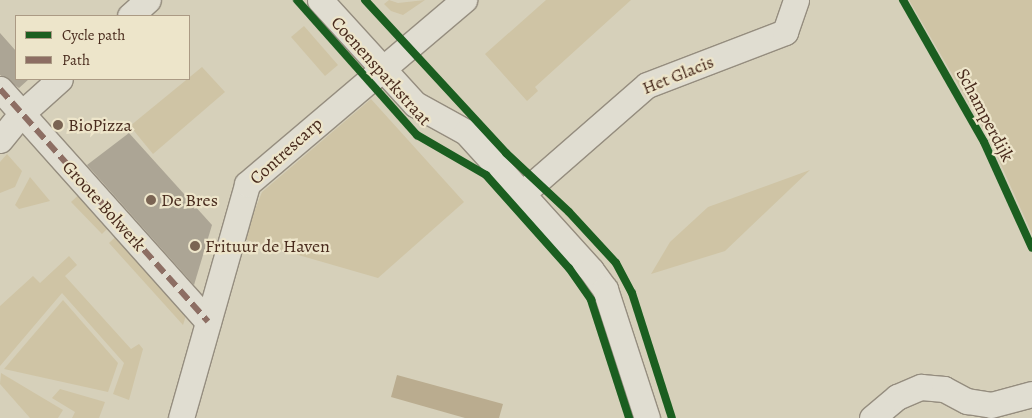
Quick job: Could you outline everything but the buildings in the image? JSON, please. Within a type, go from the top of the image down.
[{"type":"street","points":[[131,15],[148,0]]},
{"type":"street","name":"Coenensparkstraat","points":[[320,0],[415,104],[456,126],[529,187],[605,289],[648,418]]},
{"type":"street","name":"Coenensparkstraat","points":[[342,0],[381,68]]},
{"type":"street","name":"Contrescarp","points":[[181,418],[248,184],[381,68],[464,0]]},
{"type":"street","name":"Het Glacis","points":[[529,187],[647,85],[785,32],[796,0]]},
{"type":"street","points":[[0,140],[21,114],[59,80]]},
{"type":"street","name":"Groote Bolwerk","points":[[0,89],[208,322]]},
{"type":"street","points":[[872,418],[897,397],[921,386],[944,389],[967,401],[991,405],[1032,394]]},
{"type":"shaded area","points":[[389,0],[398,3],[425,0],[403,15],[391,11],[384,4]]},
{"type":"shaded area","points":[[546,0],[631,0],[535,87],[538,91],[527,101],[485,54]]},
{"type":"shaded area","points":[[909,0],[1032,0],[1032,234],[988,136]]},
{"type":"shaded area","points":[[304,26],[338,65],[325,76],[291,37]]},
{"type":"shaded area","points":[[202,67],[225,92],[153,154],[130,126],[186,80],[190,80],[190,77]]},
{"type":"shaded area","points":[[371,99],[464,202],[378,278],[243,239],[262,192]]},
{"type":"shaded area","points":[[7,154],[22,171],[15,187],[0,193],[0,162]]},
{"type":"shaded area","points":[[810,170],[725,251],[651,274],[670,242],[708,207]]},
{"type":"shaded area","points":[[30,177],[50,201],[19,209],[15,205]]},
{"type":"shaded area","points":[[84,190],[114,222],[102,234],[71,202]]},
{"type":"shaded area","points":[[122,231],[189,306],[183,325],[109,243]]},
{"type":"shaded area","points":[[69,256],[77,265],[65,276],[131,349],[139,344],[143,349],[129,400],[113,394],[124,363],[62,293],[0,366],[0,306],[33,276],[40,283]]},
{"type":"shaded area","points":[[63,300],[118,363],[108,392],[4,369]]},
{"type":"shaded area","points":[[1,373],[63,410],[58,418],[30,418],[0,384]]},
{"type":"shaded area","points":[[397,375],[503,404],[499,418],[465,418],[391,397]]},
{"type":"shaded area","points":[[60,389],[105,402],[99,418],[72,418],[75,412],[52,398]]},
{"type":"marked path","points":[[0,89],[208,322]]},
{"type":"cycle path","points":[[297,0],[417,135],[486,175],[569,268],[591,300],[629,418]]},
{"type":"cycle path","points":[[365,0],[506,153],[569,212],[616,263],[632,293],[672,418]]},
{"type":"cycle path","name":"Schamperdijk","points":[[903,0],[984,142],[1032,248]]},
{"type":"place","name":"BioPizza","points":[[58,125]]},
{"type":"place","name":"De Bres","points":[[151,200]]},
{"type":"place","name":"Frituur de Haven","points":[[195,246]]}]
